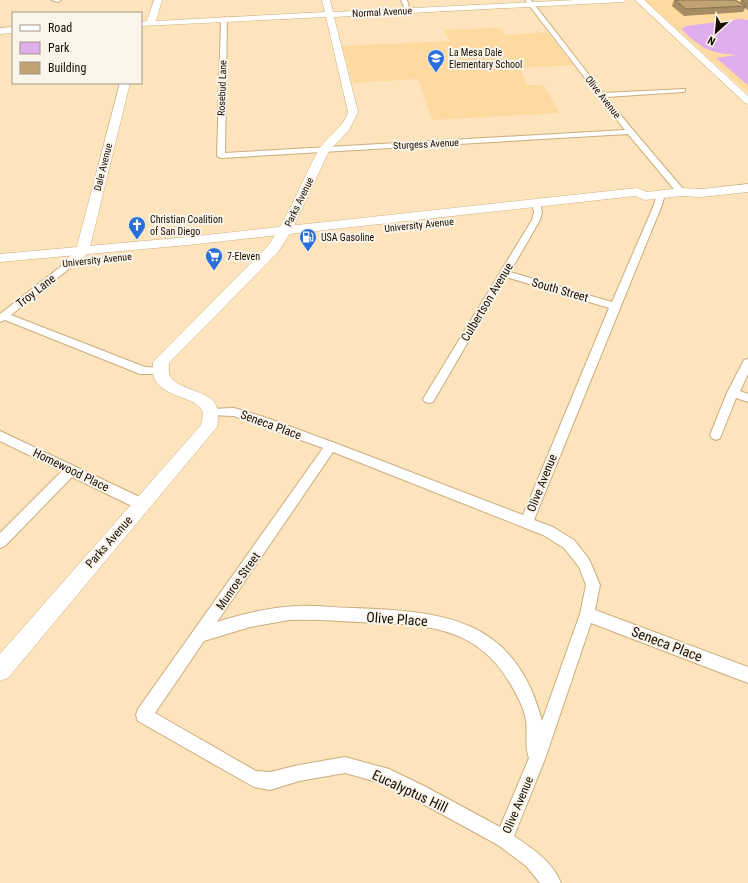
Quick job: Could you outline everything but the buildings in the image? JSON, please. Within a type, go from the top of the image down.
[{"type":"main road","name":"University Avenue","points":[[681,192],[687,187],[691,186],[748,178]]},
{"type":"main road","name":"University Avenue","points":[[0,269],[72,262],[537,207],[642,200],[645,196],[661,194],[681,192],[702,193],[748,188]]},
{"type":"main road","name":"University Avenue","points":[[0,258],[282,236]]},
{"type":"street","points":[[145,25],[158,0]]},
{"type":"street","name":"Parks Avenue","points":[[159,371],[161,362],[274,249],[282,236],[324,150],[332,140],[348,126],[352,119],[353,112],[328,14],[326,0]]},
{"type":"street","points":[[404,0],[408,10]]},
{"type":"street","name":"Normal Avenue","points":[[145,25],[224,19],[408,10],[530,2],[623,0]]},
{"type":"street","points":[[638,0],[748,101]]},
{"type":"street","name":"Olive Avenue","points":[[530,2],[630,132],[681,192]]},
{"type":"street","name":"Rosebud Lane","points":[[221,156],[224,19]]},
{"type":"street","points":[[0,31],[12,30]]},
{"type":"street","name":"Dale Avenue","points":[[82,251],[125,84]]},
{"type":"street","points":[[601,95],[683,90]]},
{"type":"street","name":"Sturgess Avenue","points":[[221,156],[630,132]]},
{"type":"street","name":"Olive Avenue","points":[[504,839],[537,759],[587,614],[593,585],[584,563],[569,544],[548,531],[526,523],[658,205],[661,194]]},
{"type":"street","name":"Culbertson Avenue","points":[[429,399],[536,220],[537,207]]},
{"type":"street","points":[[72,262],[82,251]]},
{"type":"street","name":"Troy Lane","points":[[2,318],[72,262]]},
{"type":"street","name":"South Street","points":[[505,274],[615,306]]},
{"type":"street","points":[[2,318],[144,371],[159,371],[165,382],[173,388],[205,402],[212,412]]},
{"type":"street","points":[[716,435],[732,393],[748,363]]},
{"type":"street","points":[[732,393],[748,398]]},
{"type":"street","name":"Parks Avenue","points":[[0,670],[141,504],[209,427],[212,419],[212,412]]},
{"type":"street","name":"Seneca Place","points":[[212,412],[234,412],[331,446],[526,523]]},
{"type":"street","name":"Homewood Place","points":[[0,436],[141,504]]},
{"type":"street","name":"Munroe Street","points":[[144,715],[331,446]]},
{"type":"street","points":[[0,542],[71,470]]},
{"type":"street","name":"Olive Place","points":[[199,636],[229,624],[282,614],[416,618],[461,630],[481,639],[490,646],[511,670],[530,705],[534,720],[537,759]]},
{"type":"street","name":"Seneca Place","points":[[587,614],[748,675]]},
{"type":"street","name":"Eucalyptus Hill","points":[[144,715],[254,779],[270,781],[299,773],[345,765],[383,775],[420,793],[504,839],[532,860],[552,883]]},
{"type":"shaded area","points":[[645,0],[748,0],[748,93],[650,5]]},
{"type":"shaded area","name":"La Mesa Dale Elementary School","points":[[499,28],[504,35],[547,32],[573,65],[520,68],[527,85],[543,85],[560,113],[432,120],[418,79],[353,83],[342,46],[450,41],[444,30]]},
{"type":"green space","points":[[741,19],[748,20],[748,85],[716,58],[736,55],[711,51],[699,45],[681,29],[686,26]]},
{"type":"place","name":"La Mesa Dale Elementary School","points":[[436,73]]},
{"type":"place","name":"Christian Coalition of San Diego","points":[[137,240]]},
{"type":"place","name":"USA Gasoline","points":[[308,252]]},
{"type":"place","name":"7-Eleven","points":[[214,271]]}]
